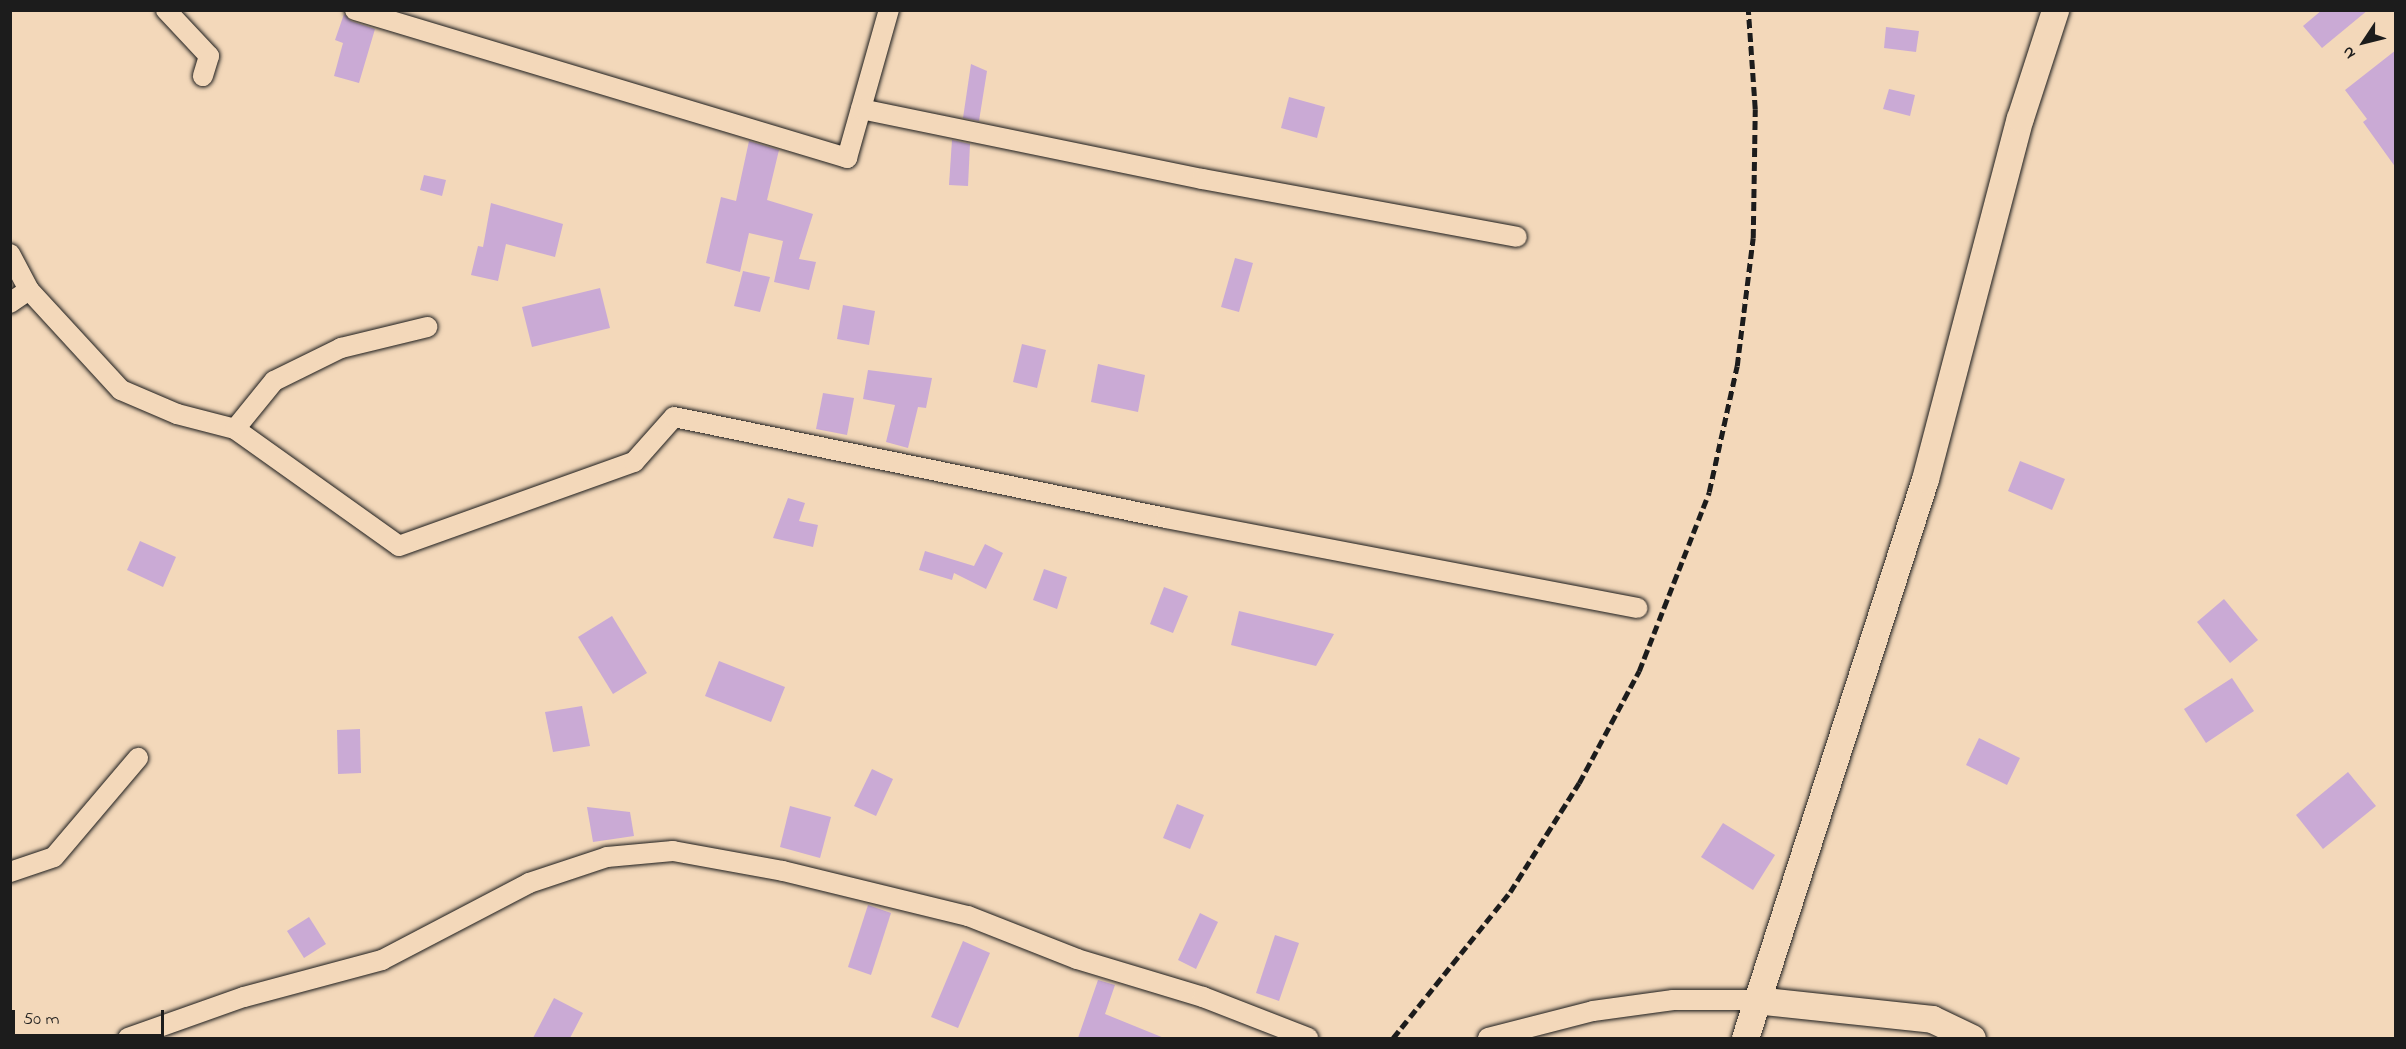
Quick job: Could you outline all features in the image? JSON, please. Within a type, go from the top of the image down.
[{"type":"main road","points":[[1745,1038],[1755,1000],[1926,479],[2020,118],[2055,10]]},
{"type":"main road","points":[[1755,1000],[1932,1018],[1972,1038]]},
{"type":"street","points":[[166,10],[209,56],[203,76]]},
{"type":"street","points":[[356,10],[847,158],[889,10]]},
{"type":"street","points":[[861,109],[1202,180],[1517,237]]},
{"type":"street","points":[[10,254],[29,290],[121,390],[177,414],[235,429],[399,546],[634,462],[674,417],[1166,518],[1637,608]]},
{"type":"street","points":[[10,303],[29,290]]},
{"type":"street","points":[[235,429],[274,381],[341,348],[427,327]]},
{"type":"street","points":[[10,872],[54,857],[138,758]]},
{"type":"street","points":[[128,1038],[244,997],[382,960],[530,883],[607,857],[673,851],[783,871],[968,916],[1077,959],[1203,998],[1308,1038]]},
{"type":"street","points":[[1488,1038],[1593,1011],[1673,1000],[1755,1000]]},
{"type":"building","points":[[2322,10],[2368,10],[2322,48],[2303,26]]},
{"type":"building","points":[[344,14],[351,21],[375,29],[359,83],[334,76],[343,43],[335,40]]},
{"type":"building","points":[[1886,27],[1919,31],[1916,52],[1884,48]]},
{"type":"building","points":[[2396,50],[2396,168],[2363,122],[2367,119],[2345,90]]},
{"type":"building","points":[[971,64],[987,71],[979,121],[963,118]]},
{"type":"building","points":[[1889,89],[1915,95],[1910,116],[1883,109]]},
{"type":"building","points":[[1289,97],[1325,107],[1317,138],[1281,128]]},
{"type":"building","points":[[952,140],[970,144],[968,186],[949,185]]},
{"type":"building","points":[[749,141],[779,150],[767,200],[813,214],[799,259],[816,262],[809,290],[774,282],[783,241],[749,233],[740,272],[706,263],[721,197],[736,201]]},
{"type":"building","points":[[424,175],[446,180],[442,196],[420,190]]},
{"type":"building","points":[[491,203],[563,224],[555,257],[506,244],[498,281],[471,275],[478,246],[483,247]]},
{"type":"building","points":[[1235,258],[1253,263],[1239,312],[1221,307]]},
{"type":"building","points":[[743,271],[770,277],[760,312],[734,306]]},
{"type":"building","points":[[600,288],[610,328],[532,347],[522,307]]},
{"type":"building","points":[[843,305],[875,311],[869,345],[837,339]]},
{"type":"building","points":[[1022,344],[1046,350],[1037,388],[1013,382]]},
{"type":"building","points":[[1098,364],[1145,375],[1138,412],[1091,402]]},
{"type":"building","points":[[868,370],[932,378],[926,408],[918,407],[908,448],[886,442],[895,405],[863,399]]},
{"type":"building","points":[[823,393],[854,398],[847,435],[816,429]]},
{"type":"building","points":[[2020,461],[2065,479],[2052,510],[2008,491]]},
{"type":"building","points":[[788,498],[805,503],[799,521],[818,525],[813,547],[773,538]]},
{"type":"building","points":[[140,541],[176,557],[163,587],[127,570]]},
{"type":"building","points":[[985,544],[1003,553],[986,589],[954,573],[952,580],[919,570],[925,551],[974,566]]},
{"type":"building","points":[[1044,569],[1067,577],[1057,609],[1033,600]]},
{"type":"building","points":[[1164,587],[1188,596],[1173,633],[1150,624]]},
{"type":"building","points":[[2224,599],[2258,640],[2230,663],[2197,622]]},
{"type":"building","points":[[1239,611],[1334,634],[1316,666],[1231,645]]},
{"type":"building","points":[[612,616],[647,673],[613,694],[578,637]]},
{"type":"building","points":[[719,661],[785,687],[771,722],[705,696]]},
{"type":"building","points":[[2232,678],[2254,711],[2206,743],[2184,709]]},
{"type":"building","points":[[582,706],[590,746],[553,752],[545,712]]},
{"type":"building","points":[[360,729],[361,773],[338,774],[337,730]]},
{"type":"building","points":[[1979,738],[2020,758],[2007,785],[1966,765]]},
{"type":"building","points":[[872,769],[893,779],[876,816],[854,806]]},
{"type":"building","points":[[2348,772],[2376,806],[2323,849],[2296,815]]},
{"type":"building","points":[[1177,804],[1204,815],[1190,849],[1163,838]]},
{"type":"building","points":[[790,806],[831,817],[820,858],[780,847]]},
{"type":"building","points":[[587,807],[630,812],[634,836],[593,842]]},
{"type":"building","points":[[1723,823],[1775,855],[1753,890],[1701,857]]},
{"type":"building","points":[[868,905],[891,913],[871,975],[848,967]]},
{"type":"building","points":[[1200,913],[1218,922],[1196,969],[1178,960]]},
{"type":"building","points":[[309,917],[326,944],[304,958],[287,931]]},
{"type":"building","points":[[1275,935],[1299,943],[1279,1001],[1256,993]]},
{"type":"building","points":[[963,941],[990,953],[958,1028],[931,1017]]},
{"type":"building","points":[[1098,980],[1115,985],[1105,1014],[1164,1038],[1078,1038]]},
{"type":"building","points":[[554,998],[583,1013],[570,1038],[533,1038]]},
{"type":"railway","points":[[1393,1038],[1510,892],[1579,783],[1639,671],[1709,492],[1737,366],[1753,238],[1755,109],[1748,10]]}]
